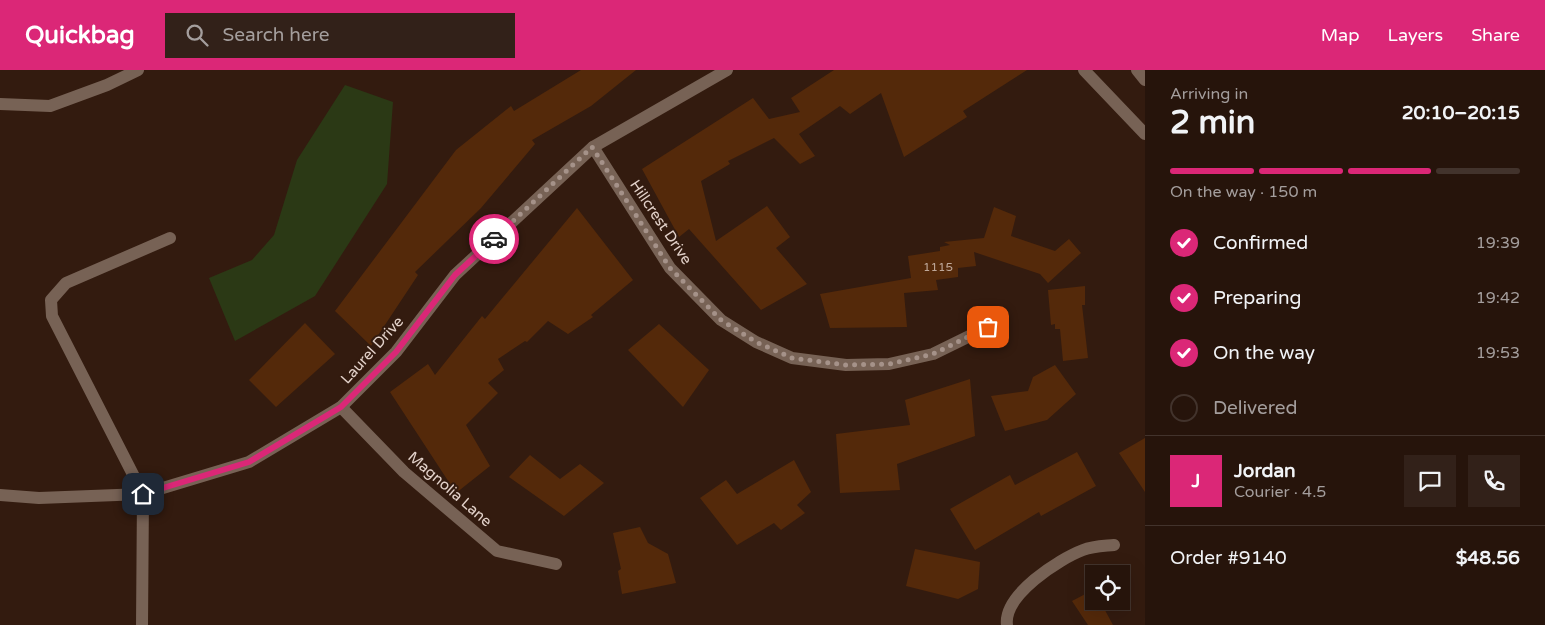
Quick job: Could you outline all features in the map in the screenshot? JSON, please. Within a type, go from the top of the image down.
[{"type":"street","points":[[0,104],[50,106],[107,86],[138,70]]},
{"type":"street","name":"Laurel Drive","points":[[0,495],[38,498],[143,494],[249,462],[341,407],[396,352],[455,275],[592,147],[727,70]]},
{"type":"street","points":[[1084,70],[1145,134]]},
{"type":"street","points":[[1137,70],[1145,80]]},
{"type":"street","name":"Hillcrest Drive","points":[[592,147],[670,268],[721,320],[756,342],[792,358],[846,365],[889,364],[933,354],[988,327]]},
{"type":"street","points":[[142,625],[143,494],[52,316],[51,300],[66,284],[170,238]]},
{"type":"street","name":"Magnolia Lane","points":[[341,407],[404,472],[497,551],[556,564]]},
{"type":"street","points":[[1007,625],[1006,618],[1020,592],[1046,570],[1084,550],[1114,545]]},
{"type":"green space","points":[[345,85],[393,102],[387,184],[315,296],[235,341],[209,278],[252,260],[274,235],[297,160]]},
{"type":"building","points":[[581,70],[636,70],[591,106],[532,140],[535,144],[481,208],[415,272],[418,275],[371,346],[335,311],[456,150],[511,106],[514,111]]},
{"type":"building","points":[[834,70],[1027,70],[963,111],[967,117],[904,157],[881,93],[850,114],[840,106],[799,134],[815,156],[800,164],[774,138],[728,161],[730,164],[701,181],[716,241],[767,206],[790,237],[776,248],[807,284],[761,310],[689,229],[679,237],[642,169],[753,98],[769,119],[800,112],[791,98]]},
{"type":"building","points":[[994,207],[1016,216],[1011,236],[1055,251],[1069,239],[1081,253],[1048,283],[1040,274],[974,252],[976,266],[958,268],[958,277],[936,280],[938,290],[904,293],[907,327],[830,328],[820,294],[911,278],[908,256],[940,251],[940,247],[950,245],[944,242],[984,238]]},
{"type":"building","points":[[577,208],[633,280],[591,315],[593,317],[568,334],[548,321],[527,342],[525,341],[498,359],[504,370],[488,383],[498,393],[466,425],[490,466],[456,493],[390,392],[428,364],[435,375],[482,316],[485,319]]},
{"type":"building","points":[[1085,286],[1085,305],[1082,305],[1088,358],[1063,361],[1060,329],[1055,329],[1055,324],[1051,325],[1048,290]]},
{"type":"building","points":[[305,323],[335,354],[276,407],[249,380]]},
{"type":"building","points":[[659,324],[709,370],[683,407],[628,350]]},
{"type":"building","points":[[1055,365],[1076,394],[1047,420],[1005,431],[991,396],[1028,391],[1033,377]]},
{"type":"building","points":[[970,379],[975,436],[897,464],[900,490],[840,493],[836,434],[910,425],[905,400]]},
{"type":"building","points":[[1145,438],[1145,492],[1119,453]]},
{"type":"building","points":[[1077,452],[1096,486],[1041,516],[1039,512],[975,550],[950,509],[1010,475],[1015,485]]},
{"type":"building","points":[[530,455],[560,479],[580,464],[604,483],[564,516],[509,477]]},
{"type":"building","points":[[794,460],[811,492],[797,505],[805,513],[781,530],[774,523],[737,545],[700,498],[726,480],[737,494]]},
{"type":"building","points":[[640,527],[648,543],[668,554],[676,583],[622,594],[618,571],[621,569],[613,533]]},
{"type":"building","points":[[915,549],[980,562],[978,589],[958,599],[906,586]]},
{"type":"building","points":[[1085,594],[1085,610],[1105,610],[1113,625],[1088,625],[1072,601]]},
{"type":"way so far","points":[[494,239],[592,147],[670,268],[721,320],[756,342],[792,358],[846,365],[889,364],[933,354],[988,327]]},
{"type":"route","points":[[143,494],[249,462],[341,407],[396,352],[455,275],[494,239]]}]
